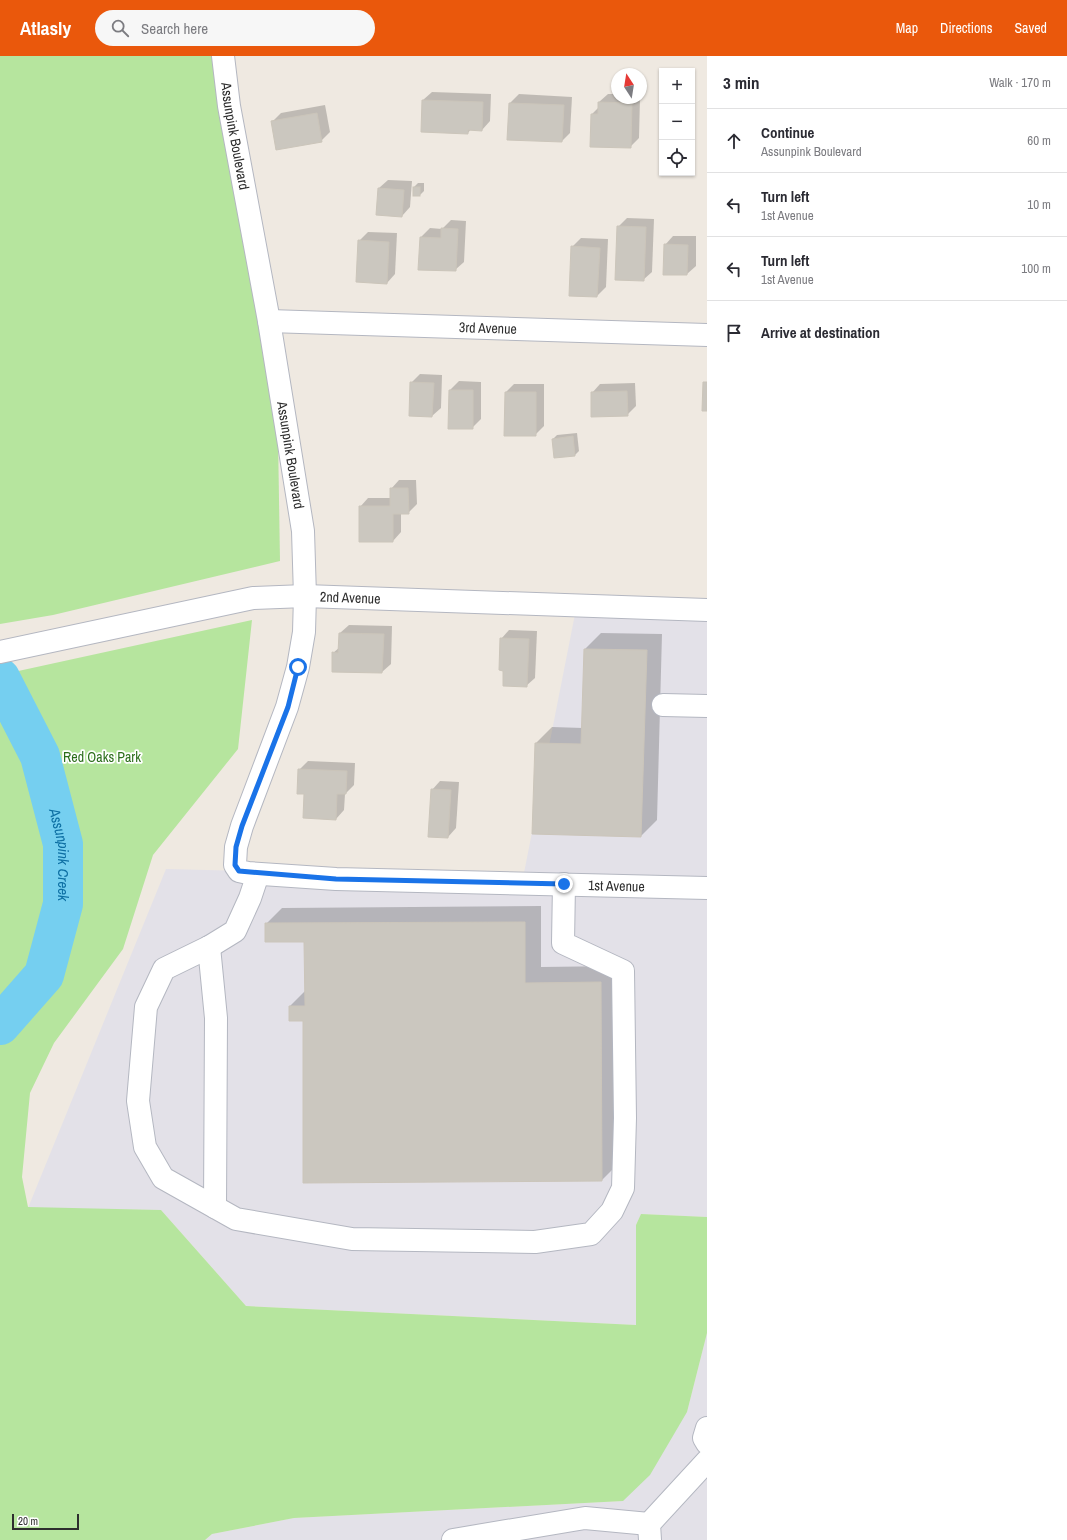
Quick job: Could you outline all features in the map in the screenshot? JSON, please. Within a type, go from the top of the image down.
[{"type":"street","name":"Assunpink Boulevard","points":[[223,56],[229,106],[269,321],[302,531],[305,596],[304,632],[298,667],[288,707],[242,826],[236,847]]},
{"type":"street","name":"3rd Avenue","points":[[269,321],[707,335]]},
{"type":"street","name":"2nd Avenue","points":[[0,652],[253,598],[305,596],[707,610]]},
{"type":"street","points":[[663,705],[707,706]]},
{"type":"street","name":"1st Avenue","points":[[236,847],[235,865],[239,871],[258,874],[336,879],[707,888]]},
{"type":"street","points":[[258,874],[250,898],[235,931],[209,947],[164,969],[146,1007],[138,1101],[145,1147],[162,1178],[236,1219],[352,1239],[535,1242],[592,1234],[612,1211],[623,1188],[625,1110],[623,971],[563,943],[564,884]]},
{"type":"street","points":[[209,947],[216,1018],[215,1207]]},
{"type":"street","points":[[707,1428],[704,1438],[707,1442]]},
{"type":"street","points":[[453,1540],[584,1518],[649,1532],[707,1461]]},
{"type":"shaded area","points":[[577,604],[707,608],[707,1217],[641,1214],[636,1225],[636,1325],[246,1306],[161,1210],[28,1208],[166,869],[523,878]]},
{"type":"shaded area","points":[[707,1333],[707,1540],[205,1540],[212,1534],[294,1518],[623,1501],[687,1412]]},
{"type":"green space","points":[[0,56],[232,56],[277,375],[280,561],[53,615],[0,624]]},
{"type":"green space","name":"Red Oaks Park","points":[[252,620],[238,749],[153,855],[123,949],[54,1043],[30,1093],[22,1177],[28,1207],[161,1210],[246,1306],[636,1325],[636,1225],[641,1214],[707,1217],[707,1333],[687,1412],[650,1475],[623,1501],[294,1518],[212,1534],[205,1540],[0,1540],[0,675]]},
{"type":"building","points":[[422,100],[483,102],[482,131],[468,130],[468,134],[421,132]]},
{"type":"building","points":[[598,102],[611,102],[611,104],[632,104],[631,148],[590,147],[591,114],[598,114]]},
{"type":"building","points":[[509,103],[564,105],[562,142],[507,140]]},
{"type":"building","points":[[317,113],[322,142],[276,150],[271,121]]},
{"type":"building","points":[[413,187],[420,187],[420,196],[413,196]]},
{"type":"building","points":[[378,188],[404,190],[402,217],[376,215]]},
{"type":"building","points":[[617,226],[646,227],[644,281],[615,280]]},
{"type":"building","points":[[441,228],[458,229],[456,271],[418,270],[420,237],[441,238]]},
{"type":"building","points":[[358,240],[389,242],[387,284],[356,282]]},
{"type":"building","points":[[664,244],[688,245],[687,275],[663,275]]},
{"type":"building","points":[[571,246],[600,248],[597,297],[569,296]]},
{"type":"building","points":[[410,382],[434,383],[432,417],[409,416]]},
{"type":"building","points":[[703,382],[707,382],[707,411],[702,411]]},
{"type":"building","points":[[449,390],[473,390],[473,429],[448,429]]},
{"type":"building","points":[[627,391],[628,416],[591,417],[591,392]]},
{"type":"building","points":[[505,392],[536,392],[536,436],[504,436]]},
{"type":"building","points":[[573,436],[575,456],[554,458],[552,439]]},
{"type":"building","points":[[390,488],[408,488],[409,514],[393,514],[393,542],[359,542],[359,506],[390,506]]},
{"type":"building","points":[[339,633],[384,634],[382,673],[332,672],[332,652],[338,653]]},
{"type":"building","points":[[500,638],[529,639],[527,687],[503,686],[503,671],[499,670]]},
{"type":"building","points":[[584,649],[647,650],[641,837],[532,834],[535,743],[581,744]]},
{"type":"building","points":[[298,769],[347,771],[346,794],[337,794],[336,820],[303,818],[304,794],[297,794]]},
{"type":"building","points":[[431,789],[451,790],[448,838],[428,837]]},
{"type":"building","points":[[525,922],[525,983],[601,982],[602,1181],[303,1183],[303,1021],[289,1021],[289,1006],[305,1006],[304,942],[265,942],[265,923]]},
{"type":"waterway","name":"Assunpink Creek","points":[[0,678],[40,756],[63,844],[63,904],[44,975],[0,1025]]},
{"type":"route","points":[[298,667],[288,707],[242,826],[236,847],[235,865],[239,871],[248,873],[336,879],[564,884]]}]
